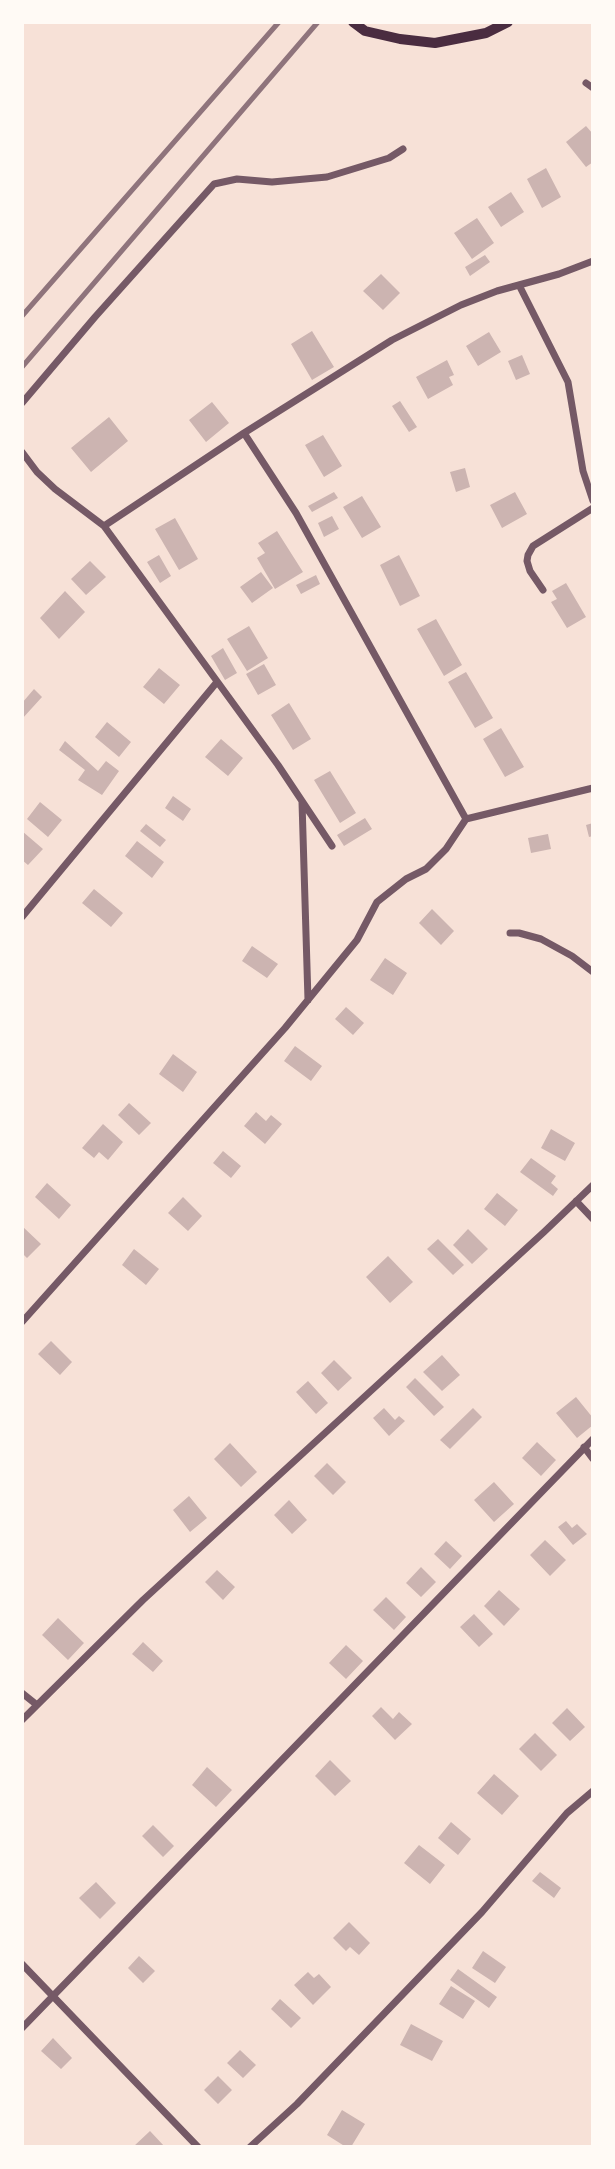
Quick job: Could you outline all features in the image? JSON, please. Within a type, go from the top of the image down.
[{"type":"main road","points":[[353,22],[365,31],[435,43],[486,33],[508,22]]},
{"type":"street","points":[[22,403],[214,184],[237,179],[272,182],[327,177],[389,158],[403,149]]},
{"type":"street","points":[[104,526],[392,340],[461,305],[593,261]]},
{"type":"street","points":[[519,285],[568,382],[583,471],[593,501]]},
{"type":"street","points":[[244,433],[296,513],[466,819]]},
{"type":"street","points":[[22,452],[55,489],[104,526],[332,846]]},
{"type":"street","points":[[543,590],[527,561],[533,546],[593,508]]},
{"type":"street","points":[[22,917],[217,682]]},
{"type":"street","points":[[22,1322],[308,1000],[357,940],[377,902],[406,879],[426,869],[446,849],[466,819],[593,788]]},
{"type":"street","points":[[302,801],[308,1000]]},
{"type":"street","points":[[510,933],[541,939],[593,972]]},
{"type":"street","points":[[22,1720],[143,1600],[593,1185]]},
{"type":"street","points":[[576,1201],[593,1219]]},
{"type":"street","points":[[22,2028],[593,1439]]},
{"type":"street","points":[[584,1447],[593,1459]]},
{"type":"street","points":[[22,1693],[37,1705]]},
{"type":"street","points":[[250,2147],[297,2104],[482,1912],[567,1813],[593,1791]]},
{"type":"street","points":[[22,1964],[198,2147]]},
{"type":"building","points":[[586,126],[593,134],[593,162],[586,167],[566,142]]},
{"type":"building","points":[[546,168],[561,197],[542,208],[527,179]]},
{"type":"building","points":[[511,192],[524,212],[501,227],[488,207]]},
{"type":"building","points":[[477,218],[494,243],[472,259],[454,233]]},
{"type":"building","points":[[485,255],[490,262],[470,276],[465,267]]},
{"type":"building","points":[[381,274],[400,293],[383,310],[363,291]]},
{"type":"building","points":[[312,331],[334,367],[312,380],[291,344]]},
{"type":"building","points":[[489,332],[501,352],[478,366],[466,346]]},
{"type":"building","points":[[522,355],[530,374],[516,380],[508,361]]},
{"type":"building","points":[[447,360],[454,375],[449,377],[453,385],[428,399],[416,377]]},
{"type":"building","points":[[400,401],[417,427],[409,432],[392,406]]},
{"type":"building","points":[[212,402],[229,423],[206,442],[189,420]]},
{"type":"building","points":[[109,417],[128,441],[91,472],[71,448]]},
{"type":"building","points":[[323,435],[342,466],[324,477],[305,445]]},
{"type":"building","points":[[465,468],[470,487],[456,492],[450,472]]},
{"type":"building","points":[[334,492],[338,498],[312,512],[308,506]]},
{"type":"building","points":[[515,492],[527,514],[502,528],[490,505]]},
{"type":"building","points":[[362,496],[381,527],[362,538],[343,507]]},
{"type":"building","points":[[332,516],[339,529],[324,537],[318,523]]},
{"type":"building","points":[[175,518],[198,559],[179,570],[155,529]]},
{"type":"building","points":[[277,531],[303,572],[275,589],[257,558],[265,553],[258,543]]},
{"type":"building","points":[[159,555],[171,576],[160,583],[147,562]]},
{"type":"building","points":[[399,555],[420,596],[400,606],[380,565]]},
{"type":"building","points":[[90,561],[106,577],[86,595],[71,579]]},
{"type":"building","points":[[261,572],[273,588],[252,603],[240,587]]},
{"type":"building","points":[[316,575],[320,584],[301,594],[296,585]]},
{"type":"building","points":[[566,583],[586,617],[567,628],[551,602],[557,599],[552,591]]},
{"type":"building","points":[[65,591],[85,612],[59,639],[40,618]]},
{"type":"building","points":[[436,619],[462,665],[444,676],[417,629]]},
{"type":"building","points":[[249,626],[268,658],[247,671],[227,639]]},
{"type":"building","points":[[223,648],[237,673],[225,680],[211,656]]},
{"type":"building","points":[[264,664],[276,685],[258,695],[246,674]]},
{"type":"building","points":[[159,668],[180,685],[164,704],[143,687]]},
{"type":"building","points":[[466,672],[493,718],[475,728],[448,682]]},
{"type":"building","points":[[34,689],[42,697],[22,719],[22,703]]},
{"type":"building","points":[[289,703],[311,739],[293,750],[271,715]]},
{"type":"building","points":[[107,722],[131,742],[119,757],[95,737]]},
{"type":"building","points":[[501,728],[524,767],[505,777],[483,739]]},
{"type":"building","points":[[221,739],[243,758],[228,776],[205,757]]},
{"type":"building","points":[[65,741],[98,771],[106,761],[119,771],[102,795],[78,780],[85,770],[59,750]]},
{"type":"building","points":[[330,771],[356,813],[340,823],[314,780]]},
{"type":"building","points":[[173,796],[191,809],[183,821],[165,808]]},
{"type":"building","points":[[40,802],[62,820],[48,837],[27,819]]},
{"type":"building","points":[[365,818],[372,829],[344,846],[337,835]]},
{"type":"building","points":[[593,823],[593,836],[589,837],[586,825]]},
{"type":"building","points":[[146,824],[166,840],[160,847],[140,831]]},
{"type":"building","points":[[22,831],[43,849],[28,865],[22,860]]},
{"type":"building","points":[[548,834],[551,849],[531,853],[528,838]]},
{"type":"building","points":[[137,841],[164,862],[152,878],[125,856]]},
{"type":"building","points":[[94,889],[123,913],[111,927],[82,903]]},
{"type":"building","points":[[432,909],[454,931],[441,945],[419,923]]},
{"type":"building","points":[[252,946],[278,964],[267,978],[242,961]]},
{"type":"building","points":[[385,958],[407,973],[393,995],[370,980]]},
{"type":"building","points":[[346,1007],[364,1023],[353,1035],[335,1019]]},
{"type":"building","points":[[295,1046],[322,1066],[311,1081],[284,1061]]},
{"type":"building","points":[[173,1054],[197,1072],[183,1092],[159,1074]]},
{"type":"building","points":[[129,1103],[151,1123],[139,1135],[118,1115]]},
{"type":"building","points":[[256,1112],[266,1121],[271,1115],[282,1124],[265,1144],[244,1126]]},
{"type":"building","points":[[103,1124],[123,1142],[108,1160],[99,1152],[94,1158],[82,1148]]},
{"type":"building","points":[[551,1129],[575,1143],[565,1161],[541,1148]]},
{"type":"building","points":[[223,1151],[241,1166],[231,1178],[213,1163]]},
{"type":"building","points":[[531,1158],[556,1176],[551,1183],[558,1189],[553,1196],[520,1172]]},
{"type":"building","points":[[47,1183],[71,1205],[59,1219],[35,1197]]},
{"type":"building","points":[[497,1193],[518,1210],[505,1226],[484,1209]]},
{"type":"building","points":[[183,1197],[202,1216],[188,1231],[168,1213]]},
{"type":"building","points":[[22,1226],[41,1244],[27,1258],[22,1253]]},
{"type":"building","points":[[468,1229],[488,1249],[472,1264],[453,1245]]},
{"type":"building","points":[[438,1239],[464,1265],[453,1275],[427,1249]]},
{"type":"building","points":[[134,1249],[159,1269],[146,1285],[122,1265]]},
{"type":"building","points":[[388,1256],[413,1282],[390,1303],[366,1277]]},
{"type":"building","points":[[51,1341],[72,1362],[60,1375],[38,1354]]},
{"type":"building","points":[[442,1355],[460,1375],[442,1391],[423,1372]]},
{"type":"building","points":[[334,1360],[352,1378],[338,1391],[321,1373]]},
{"type":"building","points":[[415,1378],[444,1407],[434,1416],[406,1387]]},
{"type":"building","points":[[308,1381],[328,1403],[316,1414],[296,1392]]},
{"type":"building","points":[[576,1397],[593,1418],[593,1425],[577,1438],[556,1413]]},
{"type":"building","points":[[384,1408],[395,1420],[399,1416],[405,1421],[389,1436],[373,1418]]},
{"type":"building","points":[[473,1408],[482,1417],[450,1449],[440,1440]]},
{"type":"building","points":[[537,1442],[556,1460],[541,1476],[522,1458]]},
{"type":"building","points":[[230,1443],[257,1472],[241,1487],[214,1459]]},
{"type":"building","points":[[327,1463],[346,1482],[333,1495],[314,1476]]},
{"type":"building","points":[[494,1482],[514,1504],[494,1522],[474,1500]]},
{"type":"building","points":[[189,1496],[207,1518],[190,1532],[173,1510]]},
{"type":"building","points":[[289,1500],[307,1520],[292,1534],[274,1515]]},
{"type":"building","points":[[566,1521],[572,1528],[577,1524],[587,1534],[573,1545],[558,1527]]},
{"type":"building","points":[[545,1540],[566,1560],[550,1576],[530,1555]]},
{"type":"building","points":[[446,1541],[462,1556],[450,1569],[434,1554]]},
{"type":"building","points":[[421,1567],[436,1582],[421,1597],[406,1583]]},
{"type":"building","points":[[217,1570],[235,1587],[223,1600],[205,1582]]},
{"type":"building","points":[[499,1590],[520,1609],[504,1626],[484,1606]]},
{"type":"building","points":[[386,1597],[406,1617],[394,1630],[373,1610]]},
{"type":"building","points":[[474,1614],[493,1634],[479,1647],[460,1627]]},
{"type":"building","points":[[58,1618],[84,1643],[68,1660],[42,1635]]},
{"type":"building","points":[[143,1642],[163,1661],[153,1672],[132,1654]]},
{"type":"building","points":[[346,1645],[363,1661],[346,1679],[329,1663]]},
{"type":"building","points":[[381,1707],[393,1719],[399,1712],[412,1724],[395,1740],[372,1716]]},
{"type":"building","points":[[567,1708],[585,1727],[570,1741],[552,1723]]},
{"type":"building","points":[[535,1733],[557,1755],[541,1771],[519,1749]]},
{"type":"building","points":[[330,1760],[351,1781],[335,1796],[315,1776]]},
{"type":"building","points":[[207,1767],[232,1790],[216,1807],[192,1785]]},
{"type":"building","points":[[494,1774],[519,1796],[502,1815],[477,1793]]},
{"type":"building","points":[[451,1822],[471,1839],[458,1855],[438,1838]]},
{"type":"building","points":[[153,1825],[174,1846],[163,1857],[142,1836]]},
{"type":"building","points":[[419,1845],[445,1865],[430,1884],[404,1863]]},
{"type":"building","points":[[540,1872],[561,1888],[554,1898],[532,1881]]},
{"type":"building","points":[[96,1882],[116,1903],[100,1919],[79,1898]]},
{"type":"building","points":[[349,1922],[370,1943],[359,1955],[350,1947],[346,1951],[333,1938]]},
{"type":"building","points":[[483,1951],[506,1967],[495,1983],[472,1968]]},
{"type":"building","points":[[139,1956],[155,1971],[143,1983],[128,1968]]},
{"type":"building","points":[[458,1969],[497,1997],[489,2008],[450,1980]]},
{"type":"building","points":[[308,1972],[314,1978],[319,1974],[331,1987],[313,2005],[294,1985]]},
{"type":"building","points":[[451,1986],[475,2001],[463,2019],[439,2004]]},
{"type":"building","points":[[280,1999],[301,2018],[291,2028],[271,2009]]},
{"type":"building","points":[[411,2024],[443,2041],[432,2061],[400,2045]]},
{"type":"building","points":[[53,2038],[72,2058],[61,2069],[41,2051]]},
{"type":"building","points":[[240,2050],[256,2065],[243,2078],[227,2063]]},
{"type":"building","points":[[218,2076],[232,2090],[218,2104],[204,2090]]},
{"type":"building","points":[[342,2110],[365,2124],[351,2147],[327,2135]]},
{"type":"building","points":[[150,2131],[165,2147],[133,2147]]},
{"type":"railway","points":[[22,316],[279,22]]},
{"type":"railway","points":[[22,367],[318,22]]}]
